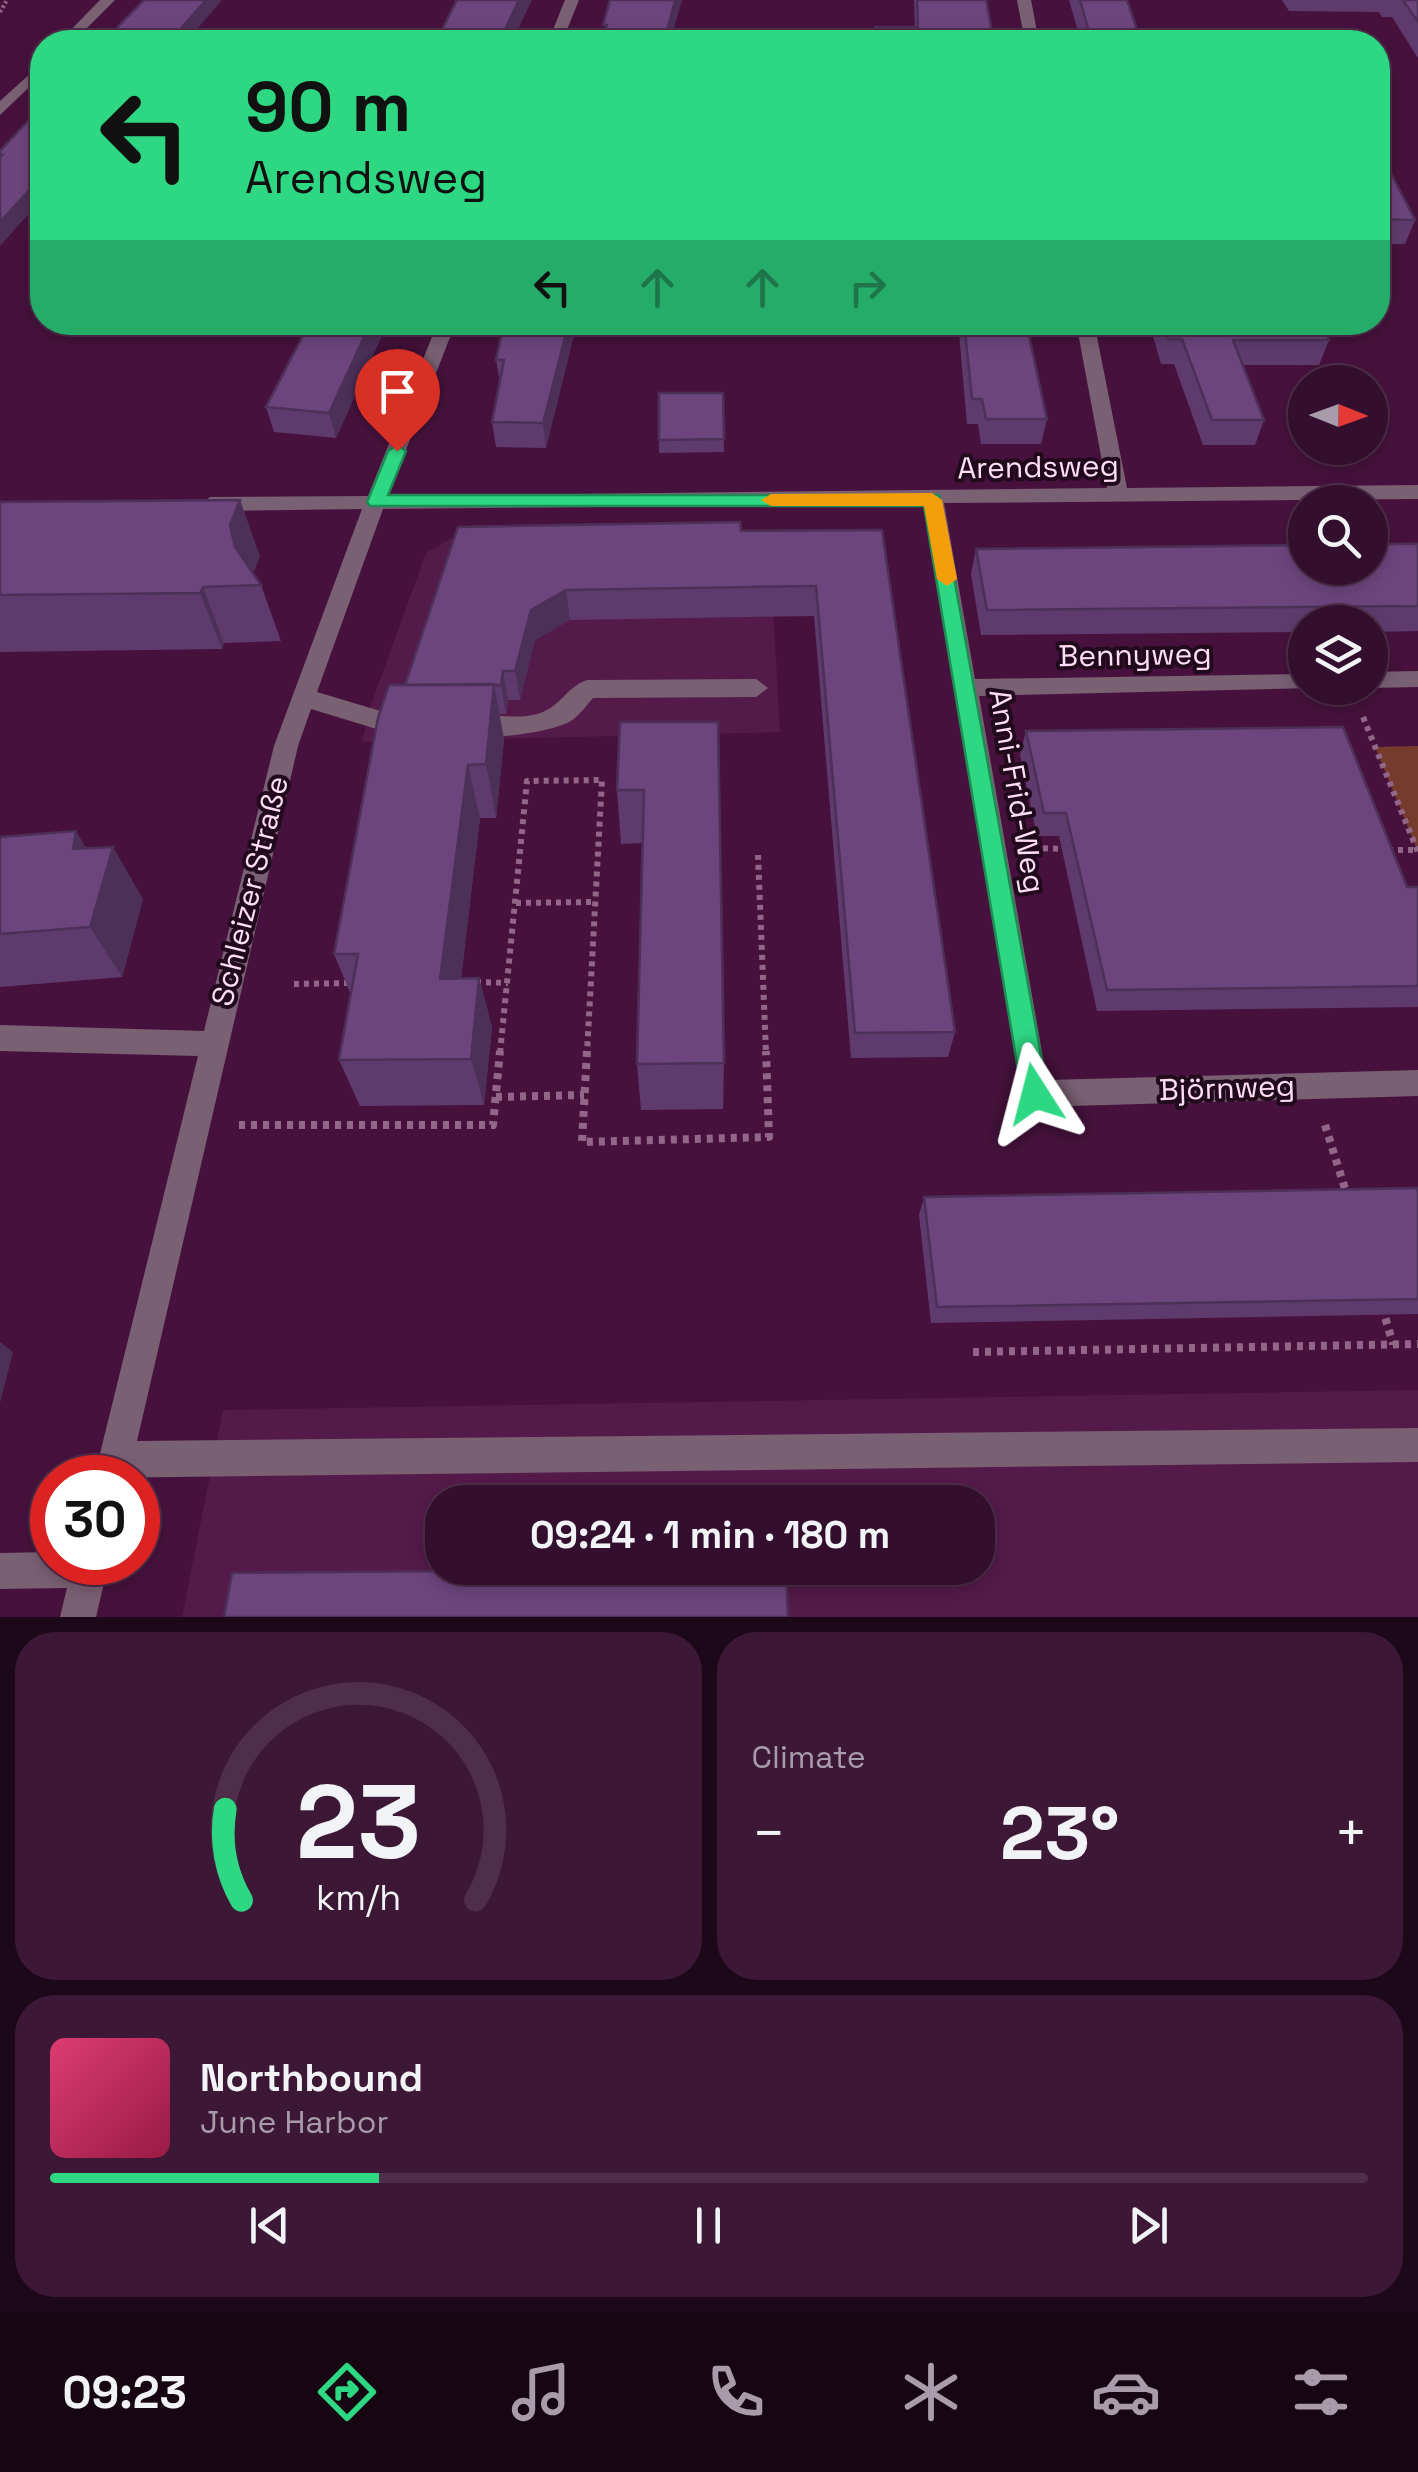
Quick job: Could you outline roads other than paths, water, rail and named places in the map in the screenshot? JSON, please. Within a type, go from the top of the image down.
[{"type":"street","points":[[78,30],[108,0]]},
{"type":"street","points":[[561,30],[572,0]]},
{"type":"street","points":[[1024,0],[1030,30]]},
{"type":"street","points":[[0,110],[30,79]]},
{"type":"street","name":"Schleizer Straße","points":[[116,1455],[283,757],[302,698],[442,335]]},
{"type":"street","points":[[1087,335],[1118,495]]},
{"type":"street","name":"Arendsweg","points":[[195,504],[932,500],[1418,492]]},
{"type":"street","name":"Anni-Frid-Weg","points":[[932,500],[1035,1094]]},
{"type":"street","points":[[1388,680],[1418,679]]},
{"type":"street","name":"Bennyweg","points":[[966,688],[1288,682]]},
{"type":"street","points":[[302,698],[328,699],[386,727],[436,728],[530,725],[564,714],[587,689],[756,688]]},
{"type":"street","points":[[0,1038],[212,1044]]},
{"type":"street","name":"Björnweg","points":[[1035,1094],[1418,1083]]},
{"type":"street","points":[[160,1467],[1418,1444]]},
{"type":"street","points":[[0,1572],[30,1570]]},
{"type":"street","points":[[78,1617],[86,1585]]}]
